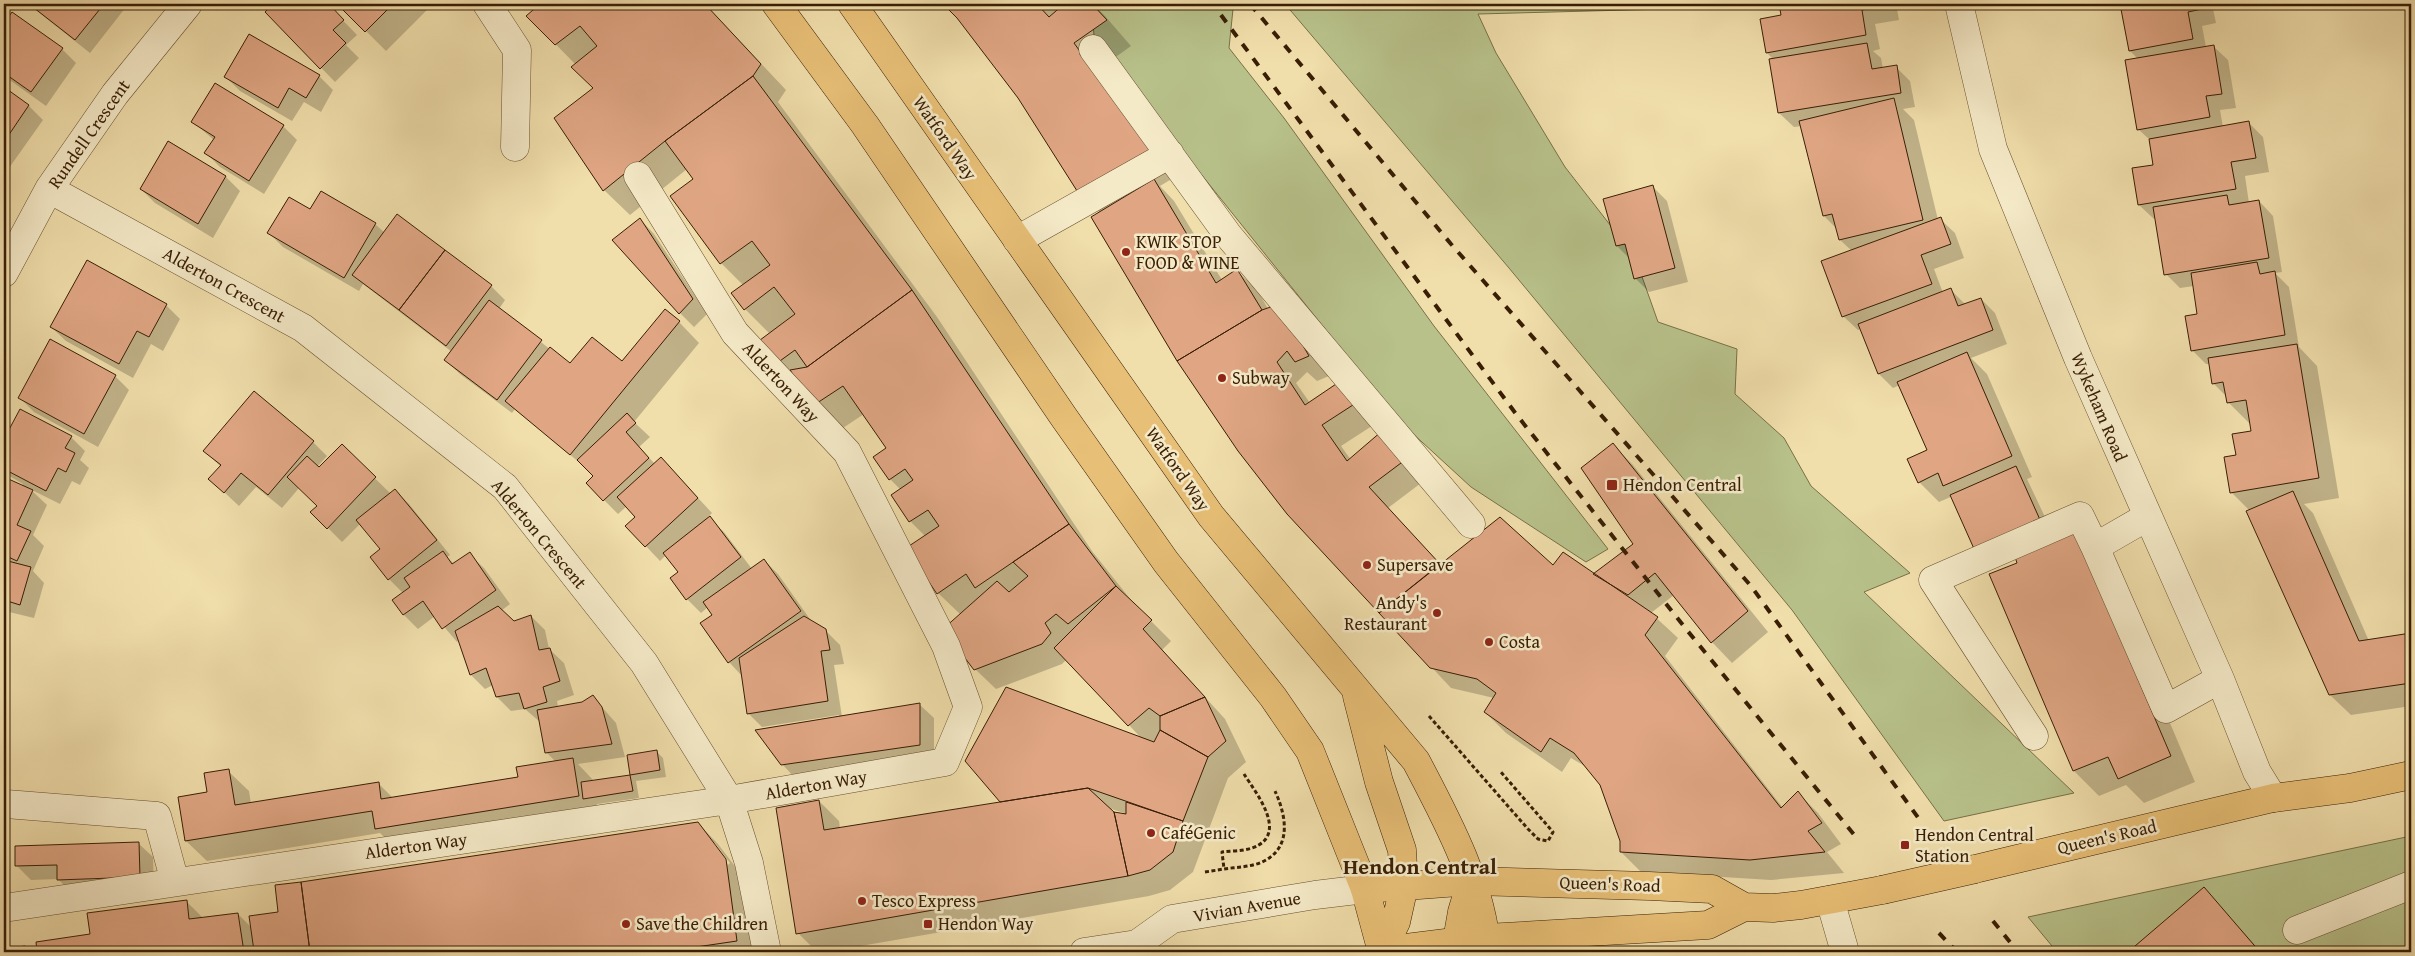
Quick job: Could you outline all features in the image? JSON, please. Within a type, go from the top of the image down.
[{"type":"main road","points":[[776,4],[865,125],[1062,416],[1166,562],[1273,697],[1310,752],[1365,889],[1378,952]]},
{"type":"main road","name":"Watford Way","points":[[852,4],[1212,516],[1416,761],[1439,804],[1472,881],[1486,945]]},
{"type":"main road","points":[[1356,689],[1378,782],[1402,850],[1404,886],[1396,922],[1378,952]]},
{"type":"main road","name":"Queen's Road","points":[[1365,889],[1472,881],[1566,882],[1712,890],[1744,907],[1773,908],[1882,890],[2274,798],[2350,788],[2411,775]]},
{"type":"main road","points":[[1456,947],[1466,895],[1472,881]]},
{"type":"main road","name":"Queen's Road","points":[[1378,952],[1486,945],[1708,925],[1744,907]]},
{"type":"street","name":"Rundell Crescent","points":[[4,273],[49,189],[115,94],[188,4]]},
{"type":"street","points":[[487,4],[517,50],[515,147]]},
{"type":"street","name":"Wykeham Road","points":[[1959,4],[1993,149],[2078,358],[2220,680],[2257,772],[2274,798]]},
{"type":"street","points":[[1093,49],[1228,235],[1471,524]]},
{"type":"street","points":[[1017,240],[1170,154]]},
{"type":"street","name":"Alderton Way","points":[[4,908],[729,800],[945,762],[968,707],[946,646],[847,452],[735,333],[638,176]]},
{"type":"street","name":"Alderton Crescent","points":[[49,189],[303,328],[505,487],[644,663],[729,800],[749,863],[767,952]]},
{"type":"street","points":[[2034,736],[1933,580],[2080,516],[2166,708],[2220,680]]},
{"type":"street","points":[[2095,547],[2147,517]]},
{"type":"street","points":[[6,804],[157,816],[175,882]]},
{"type":"street","points":[[2297,930],[2411,885]]},
{"type":"street","name":"Vivian Avenue","points":[[1084,952],[1145,948],[1172,919],[1315,895],[1365,889]]},
{"type":"street","points":[[1830,900],[1845,952]]},
{"type":"path","points":[[1429,716],[1528,829],[1538,839],[1548,841],[1553,832],[1500,771]]},
{"type":"path","points":[[1224,869],[1222,852],[1253,848],[1265,840],[1270,828],[1268,813],[1244,774]]},
{"type":"path","points":[[1205,872],[1263,862],[1274,854],[1281,844],[1286,829],[1283,809],[1275,791]]},
{"type":"green space","points":[[1091,4],[1238,4],[1233,9],[1229,48],[1284,118],[1434,326],[1608,549],[1586,562],[1471,487],[1398,420],[1132,88],[1094,35]]},
{"type":"green space","points":[[1285,4],[1666,4],[1665,9],[1478,14],[1496,53],[1565,167],[1635,257],[1658,322],[1737,349],[1735,394],[1784,438],[1811,486],[1910,573],[1864,592],[2074,793],[1944,821],[1792,610],[1509,268]]},
{"type":"green space","points":[[2411,836],[2411,952],[2057,952],[2028,917]]},
{"type":"building","points":[[29,4],[104,4],[75,40]]},
{"type":"building","points":[[273,4],[329,4],[344,20],[333,30],[346,43],[320,69],[265,12]]},
{"type":"building","points":[[337,4],[393,4],[365,32]]},
{"type":"building","points":[[540,4],[705,4],[761,64],[753,76],[665,141],[603,191],[554,118],[593,88],[571,67],[597,46],[580,26],[555,45],[526,16]]},
{"type":"building","points":[[943,4],[1037,4],[1049,17],[1064,4],[1092,4],[1107,20],[1074,43],[1151,151],[1079,194],[1018,98],[957,18]]},
{"type":"building","points":[[1779,4],[1885,4],[1885,6],[1862,10],[1866,35],[1766,53],[1760,19],[1781,15]]},
{"type":"building","points":[[2120,4],[2201,4],[2202,9],[2188,12],[2193,39],[2129,51]]},
{"type":"building","points":[[12,12],[63,48],[31,92],[4,73],[4,23]]},
{"type":"building","points":[[249,34],[320,75],[306,98],[289,88],[278,108],[224,77]]},
{"type":"building","points":[[1867,43],[1872,69],[1897,65],[1901,93],[1778,113],[1769,59]]},
{"type":"building","points":[[2214,45],[2222,94],[2206,96],[2210,117],[2137,130],[2125,60]]},
{"type":"building","points":[[753,76],[912,290],[807,367],[795,350],[773,366],[756,343],[795,314],[774,287],[744,310],[731,293],[770,265],[752,241],[720,264],[670,196],[693,179],[665,141]]},
{"type":"building","points":[[215,83],[284,125],[249,181],[204,153],[215,137],[191,122]]},
{"type":"building","points":[[4,87],[29,105],[4,142]]},
{"type":"building","points":[[1894,98],[1923,220],[1839,240],[1832,214],[1823,216],[1799,121]]},
{"type":"building","points":[[2249,121],[2256,158],[2231,162],[2236,189],[2138,205],[2132,168],[2153,165],[2149,139]]},
{"type":"building","points":[[168,141],[226,176],[198,224],[140,189]]},
{"type":"building","points":[[1154,179],[1216,283],[1237,269],[1262,310],[1177,361],[1091,217]]},
{"type":"building","points":[[1653,185],[1675,268],[1634,279],[1625,244],[1616,246],[1603,199]]},
{"type":"building","points":[[321,191],[376,223],[344,278],[267,233],[289,197],[310,209]]},
{"type":"building","points":[[2227,195],[2229,205],[2259,200],[2269,258],[2164,275],[2153,207]]},
{"type":"building","points":[[397,214],[445,250],[399,310],[352,275]]},
{"type":"building","points":[[1941,217],[1951,244],[1921,255],[1932,284],[1842,317],[1821,261]]},
{"type":"building","points":[[640,218],[693,299],[679,314],[612,240]]},
{"type":"building","points":[[445,250],[492,285],[446,346],[399,310]]},
{"type":"building","points":[[87,260],[167,304],[149,337],[137,331],[119,364],[50,327]]},
{"type":"building","points":[[2257,262],[2260,274],[2275,271],[2285,335],[2191,351],[2185,316],[2197,314],[2191,273]]},
{"type":"building","points":[[1951,288],[1958,306],[1981,298],[1993,330],[1878,374],[1858,324]]},
{"type":"building","points":[[912,290],[1069,524],[975,588],[966,574],[937,594],[906,548],[939,526],[928,510],[909,522],[891,495],[913,480],[905,469],[889,480],[873,457],[886,448],[843,386],[814,405],[790,370],[807,367]]},
{"type":"building","points":[[489,300],[542,340],[497,400],[444,360]]},
{"type":"building","points":[[1279,304],[1309,356],[1295,362],[1287,351],[1277,362],[1305,405],[1342,380],[1356,403],[1322,425],[1347,461],[1382,431],[1405,460],[1369,487],[1440,564],[1379,613],[1287,514],[1238,451],[1177,361],[1262,310]]},
{"type":"building","points":[[665,309],[680,321],[570,455],[505,401],[550,347],[570,363],[592,337],[622,361]]},
{"type":"building","points":[[50,339],[116,375],[84,434],[18,398]]},
{"type":"building","points":[[2297,344],[2319,478],[2230,493],[2224,457],[2236,455],[2232,434],[2251,431],[2246,400],[2227,403],[2223,382],[2212,384],[2208,358]]},
{"type":"building","points":[[1967,352],[2012,456],[1943,486],[1938,473],[1918,483],[1907,459],[1927,450],[1897,382]]},
{"type":"building","points":[[254,391],[314,441],[268,495],[241,473],[224,493],[208,479],[221,465],[203,451]]},
{"type":"building","points":[[20,409],[72,436],[65,448],[75,453],[66,472],[58,468],[46,491],[4,469],[4,439]]},
{"type":"building","points":[[627,413],[636,423],[626,432],[649,458],[603,501],[586,483],[593,476],[577,460]]},
{"type":"building","points":[[1613,443],[1748,611],[1711,643],[1655,573],[1628,595],[1593,574],[1633,544],[1581,468]]},
{"type":"building","points":[[342,444],[376,477],[327,529],[310,512],[317,506],[287,477],[307,456],[319,467]]},
{"type":"building","points":[[661,457],[698,498],[645,547],[625,526],[635,517],[617,497]]},
{"type":"building","points":[[2016,466],[2041,522],[1975,551],[1950,495]]},
{"type":"building","points":[[4,477],[33,490],[17,525],[31,531],[17,561],[4,555]]},
{"type":"building","points":[[395,489],[437,540],[388,580],[370,557],[380,549],[356,520]]},
{"type":"building","points":[[2293,491],[2359,641],[2411,633],[2411,683],[2329,695],[2246,511]]},
{"type":"building","points":[[710,516],[741,557],[686,600],[670,578],[678,572],[663,553]]},
{"type":"building","points":[[1500,517],[1553,565],[1563,552],[1658,617],[1645,635],[1781,808],[1798,791],[1822,823],[1808,831],[1825,852],[1750,860],[1620,852],[1620,841],[1600,785],[1574,753],[1550,738],[1541,752],[1484,712],[1496,693],[1477,679],[1430,668],[1379,613]]},
{"type":"building","points":[[1069,524],[1116,586],[1068,624],[1056,614],[1045,623],[1051,633],[1042,644],[974,670],[943,629],[997,581],[1009,592],[1028,576],[1013,562]]},
{"type":"building","points":[[2075,532],[2171,756],[2118,779],[2108,757],[2073,771],[1989,574],[2017,563],[2015,557]]},
{"type":"building","points":[[443,551],[452,564],[470,552],[496,590],[442,629],[423,601],[403,615],[392,600],[410,587],[404,578]]},
{"type":"building","points":[[764,559],[801,611],[728,663],[700,623],[712,615],[703,602]]},
{"type":"building","points":[[4,560],[31,567],[20,605],[4,600]]},
{"type":"building","points":[[1116,586],[1152,620],[1143,629],[1205,697],[1160,716],[1149,708],[1128,726],[1054,648]]},
{"type":"building","points":[[498,606],[514,621],[531,615],[539,650],[550,648],[560,681],[543,687],[547,702],[524,709],[519,693],[496,697],[486,668],[470,675],[455,631]]},
{"type":"building","points":[[804,616],[826,629],[830,650],[821,651],[828,701],[747,714],[739,658]]},
{"type":"building","points":[[1006,687],[1154,742],[1160,730],[1208,757],[1183,821],[1088,788],[1000,802],[965,761]]},
{"type":"building","points":[[593,695],[602,707],[612,744],[545,753],[537,710],[582,702]]},
{"type":"building","points":[[1205,697],[1226,741],[1208,757],[1160,730],[1160,716]]},
{"type":"building","points":[[920,703],[920,745],[781,765],[755,730]]},
{"type":"building","points":[[657,750],[660,770],[630,775],[627,755]]},
{"type":"building","points":[[573,758],[579,796],[375,829],[372,811],[185,841],[178,797],[207,792],[204,773],[229,769],[235,805],[379,782],[381,799],[518,777],[516,767]]},
{"type":"building","points":[[630,775],[633,791],[583,799],[581,782]]},
{"type":"building","points":[[1088,788],[1114,812],[1128,876],[796,934],[776,808],[819,800],[824,830]]},
{"type":"building","points":[[1126,802],[1183,821],[1173,852],[1150,870],[1128,876],[1114,812],[1126,814]]},
{"type":"building","points":[[698,822],[726,859],[737,941],[662,952],[310,952],[301,882]]},
{"type":"building","points":[[139,842],[140,877],[57,880],[57,865],[15,866],[15,846]]},
{"type":"building","points":[[301,882],[310,952],[244,952],[254,951],[249,916],[278,912],[275,885]]},
{"type":"building","points":[[2204,887],[2260,952],[2128,952]]},
{"type":"building","points":[[187,900],[189,919],[238,913],[244,952],[37,952],[36,942],[90,934],[87,913]]},
{"type":"building","points":[[25,946],[26,952],[4,952],[4,949]]},
{"type":"railway","points":[[1250,4],[1451,244],[1751,586],[1922,823]]},
{"type":"railway","points":[[1221,15],[1516,414],[1686,629],[1856,837]]},
{"type":"railway","points":[[1993,921],[2018,952]]},
{"type":"railway","points":[[1939,933],[1957,952]]},
{"type":"place","name":"KWIK STOP FOOD & WINE","points":[[1126,252]]},
{"type":"place","name":"Subway","points":[[1222,378]]},
{"type":"place","name":"Hendon Central","points":[[1612,485]]},
{"type":"place","name":"Supersave","points":[[1367,565]]},
{"type":"place","name":"Andy's Restaurant","points":[[1437,613]]},
{"type":"place","name":"Costa","points":[[1489,642]]},
{"type":"place","name":"CaféGenic","points":[[1151,833]]},
{"type":"place","name":"Hendon Central Station","points":[[1905,845]]},
{"type":"place","name":"Tesco Express","points":[[862,901]]},
{"type":"place","name":"Save the Children","points":[[626,924]]},
{"type":"place","name":"Hendon Way","points":[[928,924]]},
{"type":"district","name":"Hendon Central","points":[[1420,866]]}]
